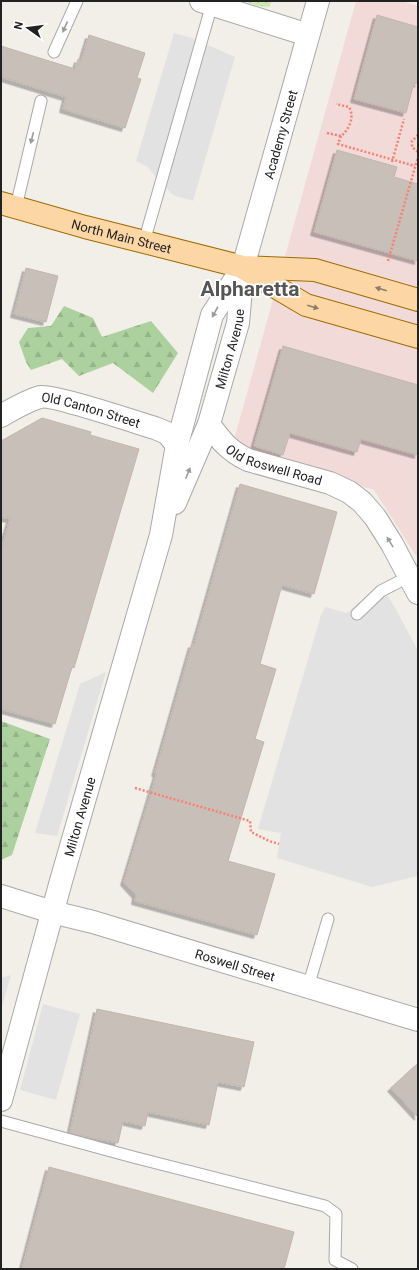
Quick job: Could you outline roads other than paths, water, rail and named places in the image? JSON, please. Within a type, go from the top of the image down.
[{"type":"main road","name":"North Main Street","points":[[8,205],[243,267]]},
{"type":"main road","points":[[243,267],[314,270],[418,300]]},
{"type":"main road","points":[[243,267],[306,304],[418,337]]},
{"type":"street","name":"Academy Street","points":[[243,267],[318,1]]},
{"type":"street","points":[[207,3],[308,35]]},
{"type":"street","name":"Milton Avenue","points":[[161,535],[209,424],[238,323],[243,267]]},
{"type":"street","name":"Milton Avenue","points":[[1,1100],[52,912],[161,535],[177,446],[212,315],[243,267]]},
{"type":"street","name":"Old Canton Street","points":[[1,416],[20,405],[41,397],[64,401],[155,428],[167,433],[177,446]]},
{"type":"street","name":"Old Roswell Road","points":[[209,424],[226,446],[248,460],[330,484],[349,492],[362,502],[375,517],[415,581]]},
{"type":"street","name":"Roswell Street","points":[[1,896],[52,912],[93,922],[418,1020]]},
{"type":"lane","points":[[54,52],[77,1]]},
{"type":"lane","points":[[144,242],[207,3]]},
{"type":"lane","points":[[8,205],[41,100]]},
{"type":"lane","points":[[357,614],[382,591],[415,581]]},
{"type":"lane","points":[[308,987],[328,918]]},
{"type":"lane","points":[[1,1121],[133,1157],[325,1206],[336,1214],[335,1260],[352,1269]]},
{"type":"district","name":"Alpharetta","points":[[250,289]]}]
